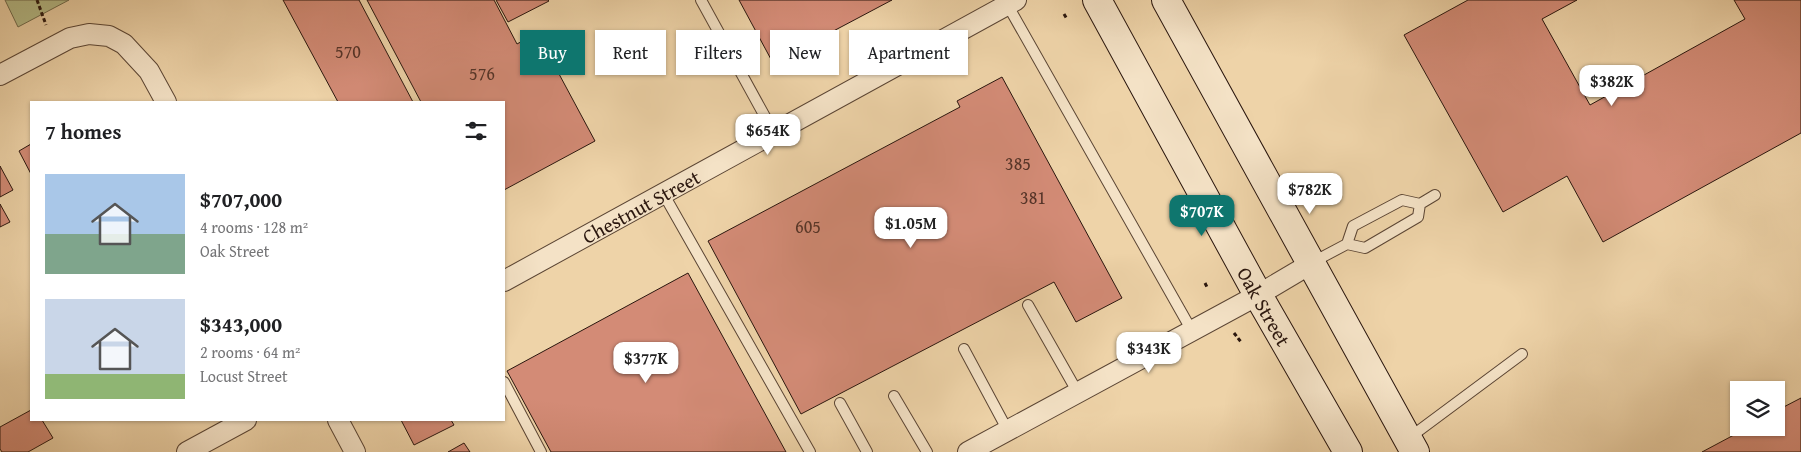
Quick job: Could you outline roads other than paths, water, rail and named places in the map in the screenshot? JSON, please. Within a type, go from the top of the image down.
[{"type":"street","name":"Oak Street","points":[[1097,0],[1258,295],[1348,452]]},
{"type":"street","points":[[1166,0],[1411,445]]},
{"type":"street","name":"Chestnut Street","points":[[505,280],[1012,2]]},
{"type":"street","points":[[0,75],[70,38],[89,34],[109,36],[124,44],[149,70],[165,101]]},
{"type":"street","points":[[968,452],[1258,295],[1312,263]]},
{"type":"street","points":[[186,452],[244,421]]},
{"type":"street","points":[[339,421],[355,452]]},
{"type":"lane","points":[[701,0],[774,133]]},
{"type":"lane","points":[[1012,2],[1192,331]]},
{"type":"lane","points":[[664,193],[810,452]]},
{"type":"lane","points":[[1347,244],[1353,226],[1402,200],[1420,204],[1435,195]]},
{"type":"lane","points":[[1312,263],[1347,244],[1365,248],[1418,217],[1420,204]]},
{"type":"lane","points":[[1028,305],[1078,393]]},
{"type":"lane","points":[[964,349],[1008,431]]},
{"type":"lane","points":[[1411,445],[1522,354]]},
{"type":"lane","points":[[505,384],[541,452]]},
{"type":"lane","points":[[894,396],[927,452]]},
{"type":"lane","points":[[840,403],[867,452]]}]
